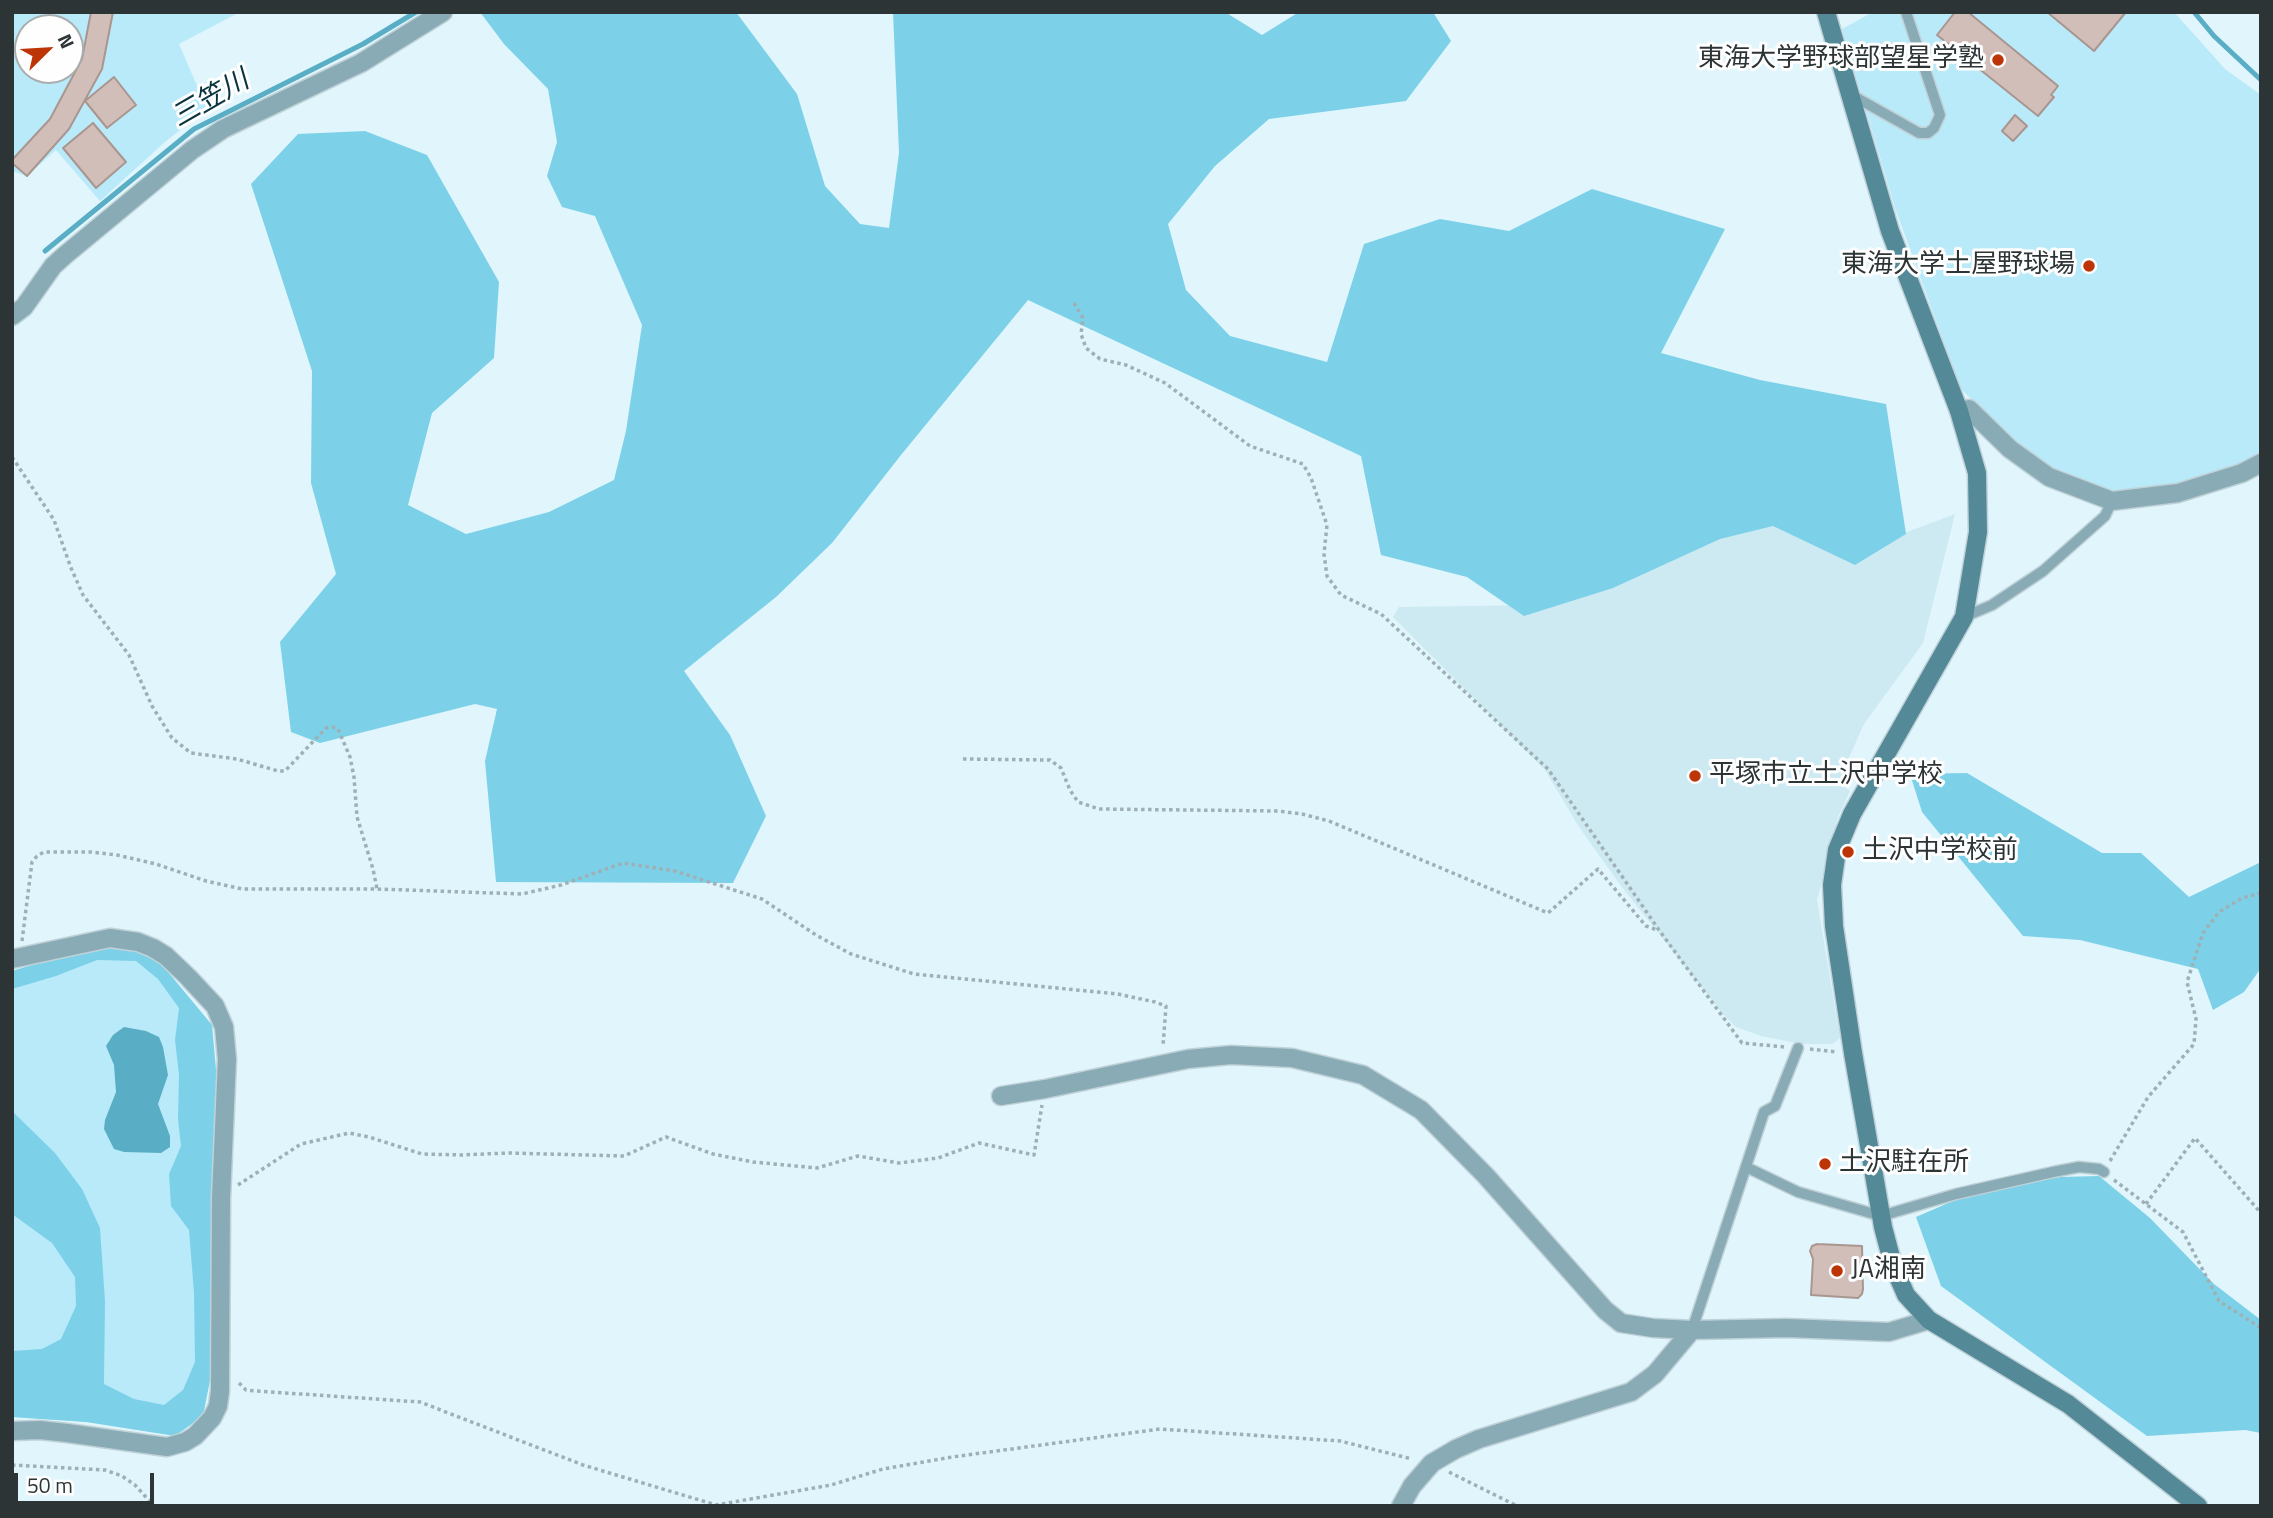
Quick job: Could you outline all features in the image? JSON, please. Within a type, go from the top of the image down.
[{"type":"street","points":[[12,316],[24,307],[53,266],[192,150],[223,129],[361,63],[443,12]]},
{"type":"street","points":[[1826,12],[1890,231],[1959,411],[1977,473],[1978,532],[1964,617],[1852,814],[1837,850],[1832,885],[1834,926],[1853,1053],[1881,1216],[1893,1265],[1906,1295],[1929,1321],[2068,1404],[2198,1506]]},
{"type":"street","points":[[1959,411],[1969,409],[2010,449],[2049,477],[2112,501],[2178,493],[2242,473],[2261,463]]},
{"type":"street","points":[[12,1431],[54,1432],[167,1447],[185,1442],[205,1427],[218,1406],[220,1198],[226,1044],[219,1014],[207,995],[166,956],[138,942],[110,938],[18,958]]},
{"type":"street","points":[[1001,1096],[1188,1059],[1231,1055],[1292,1058],[1363,1074],[1421,1110],[1486,1176],[1605,1310],[1621,1323],[1653,1328],[1787,1328],[1889,1332],[1929,1321]]},
{"type":"street","points":[[1401,1506],[1412,1486],[1432,1464],[1456,1449],[1479,1439],[1631,1392],[1655,1374],[1692,1329]]},
{"type":"lane","points":[[1850,94],[1919,133],[1928,133],[1934,128],[1940,115],[1906,12]]},
{"type":"lane","points":[[1964,617],[1992,605],[2043,571],[2105,516],[2112,501]]},
{"type":"lane","points":[[1692,1329],[1764,1112],[1775,1106],[1798,1048]]},
{"type":"lane","points":[[1746,1167],[1798,1192],[1881,1216],[1956,1194],[2053,1172],[2079,1167],[2104,1172]]},
{"type":"path","points":[[1074,303],[1083,318],[1081,334],[1086,348],[1100,359],[1126,365],[1165,383],[1250,446],[1303,464],[1311,478],[1327,525],[1324,554],[1327,576],[1341,595],[1381,614],[1548,769],[1658,930],[1742,1043],[1853,1053]]},
{"type":"path","points":[[12,457],[54,520],[83,595],[129,655],[152,706],[172,738],[191,753],[237,759],[285,771],[326,728],[338,729],[351,757],[357,817],[377,889]]},
{"type":"path","points":[[963,759],[1050,760],[1061,768],[1078,802],[1099,809],[1278,811],[1329,821],[1548,912],[1598,869],[1646,926],[1658,930]]},
{"type":"path","points":[[18,958],[33,862],[44,852],[117,855],[156,864],[206,881],[242,888],[522,894],[561,885],[624,863],[676,871],[762,899],[816,935],[851,954],[914,974],[1118,994],[1166,1006],[1161,1066]]},
{"type":"path","points":[[2261,893],[2242,898],[2219,912],[2203,933],[2187,982],[2196,1019],[2194,1044],[2148,1097],[2104,1172],[2183,1232],[2219,1301],[2261,1328]]},
{"type":"path","points":[[220,1198],[290,1149],[315,1140],[349,1133],[422,1154],[461,1155],[508,1153],[624,1156],[666,1137],[713,1154],[753,1163],[817,1168],[858,1156],[899,1163],[938,1158],[979,1143],[1034,1155],[1045,1089]]},
{"type":"path","points":[[2146,1204],[2195,1138],[2261,1213]]},
{"type":"path","points":[[237,1376],[237,1382],[246,1390],[420,1402],[583,1465],[716,1505],[831,1485],[883,1469],[952,1457],[1160,1429],[1340,1441],[1432,1464],[1517,1506]]},
{"type":"path","points":[[12,1465],[105,1470],[122,1476],[135,1485],[154,1506]]},
{"type":"shaded area","points":[[12,12],[240,12],[179,44],[207,109],[165,142],[100,201],[56,150],[27,176],[12,171]]},
{"type":"shaded area","points":[[480,12],[736,12],[797,94],[825,186],[860,224],[889,228],[899,153],[893,12],[1225,12],[1262,35],[1299,12],[1433,12],[1451,41],[1406,101],[1269,119],[1215,166],[1168,224],[1186,290],[1230,336],[1327,362],[1364,244],[1440,219],[1509,231],[1592,189],[1725,229],[1661,353],[1760,380],[1886,404],[1906,534],[1855,565],[1773,526],[1720,539],[1613,588],[1524,616],[1467,577],[1381,555],[1361,456],[1028,300],[832,543],[776,597],[684,671],[730,735],[766,816],[733,883],[496,882],[485,761],[497,709],[475,704],[320,743],[291,732],[280,642],[336,574],[311,483],[312,371],[251,184],[298,134],[365,131],[427,155],[499,282],[494,358],[432,413],[408,505],[466,534],[549,512],[614,480],[626,431],[642,325],[595,216],[562,207],[547,176],[557,142],[548,89],[504,44]]},
{"type":"shaded area","name":"東海大学土屋野球場","points":[[1873,12],[2174,12],[2225,69],[2261,95],[2261,457],[2217,475],[2163,487],[2108,491],[2052,468],[2016,443],[1961,389],[1895,208],[1842,29]]},
{"type":"shaded area","name":"平塚市立土沢中学校","points":[[1752,505],[1851,553],[1955,514],[1923,643],[1864,724],[1838,782],[1850,791],[1838,817],[1817,900],[1840,1038],[1832,1044],[1801,1044],[1761,1036],[1736,1027],[1621,886],[1579,827],[1545,770],[1393,617],[1399,607],[1542,605]]},
{"type":"shaded area","points":[[1967,773],[2102,853],[2141,853],[2189,897],[2261,862],[2261,968],[2244,992],[2213,1010],[2198,969],[2080,940],[2023,936],[1922,812],[1910,774]]},
{"type":"shaded area","points":[[112,945],[143,952],[159,961],[212,1025],[219,1103],[213,1365],[203,1416],[175,1436],[86,1422],[12,1417],[12,1351],[42,1349],[61,1339],[76,1306],[75,1277],[52,1243],[12,1214],[12,1111],[55,1153],[82,1189],[100,1228],[105,1301],[104,1384],[134,1399],[164,1405],[183,1390],[195,1362],[194,1293],[189,1230],[171,1206],[169,1174],[181,1146],[175,1040],[179,1008],[158,979],[136,961],[97,960],[12,989],[12,971]]},
{"type":"shaded area","points":[[143,952],[212,1025],[203,1416],[86,1422],[12,1417],[12,971]]},
{"type":"shaded area","points":[[124,1027],[146,1031],[159,1037],[163,1047],[168,1075],[158,1104],[170,1136],[170,1147],[161,1153],[124,1152],[114,1149],[104,1129],[116,1092],[114,1065],[106,1046],[113,1035]]},
{"type":"shaded area","points":[[2099,1176],[2150,1218],[2214,1284],[2261,1320],[2261,1433],[2245,1430],[2147,1436],[1941,1286],[1916,1217],[1992,1184]]},
{"type":"building","points":[[91,12],[113,12],[102,69],[69,129],[27,176],[12,160],[50,119],[69,84],[84,84],[84,49]]},
{"type":"building","name":"東海大学野球部望星学塾","points":[[1955,12],[1968,12],[2058,86],[2051,95],[2054,97],[2038,116],[1937,35]]},
{"type":"building","points":[[2047,12],[2126,12],[2094,51]]},
{"type":"building","points":[[114,77],[136,105],[107,128],[85,101]]},
{"type":"building","points":[[2015,115],[2027,126],[2013,141],[2002,131]]},
{"type":"building","points":[[93,123],[126,162],[96,188],[63,148]]},
{"type":"building","name":"JA湘南","points":[[1812,1246],[1862,1246],[1863,1289],[1858,1298],[1811,1295],[1813,1259],[1810,1251]]},
{"type":"waterway","name":"三笠川","points":[[45,251],[194,129],[363,44],[416,12]]},
{"type":"waterway","name":"三笠川","points":[[2194,12],[2214,36],[2261,80]]},
{"type":"place","name":"東海大学野球部望星学塾","points":[[1998,60]]},
{"type":"place","name":"東海大学土屋野球場","points":[[2089,266]]},
{"type":"place","name":"平塚市立土沢中学校","points":[[1695,776]]},
{"type":"place","name":"土沢中学校前","points":[[1848,852]]},
{"type":"place","name":"土沢駐在所","points":[[1825,1164]]},
{"type":"place","name":"JA湘南","points":[[1837,1271]]}]
